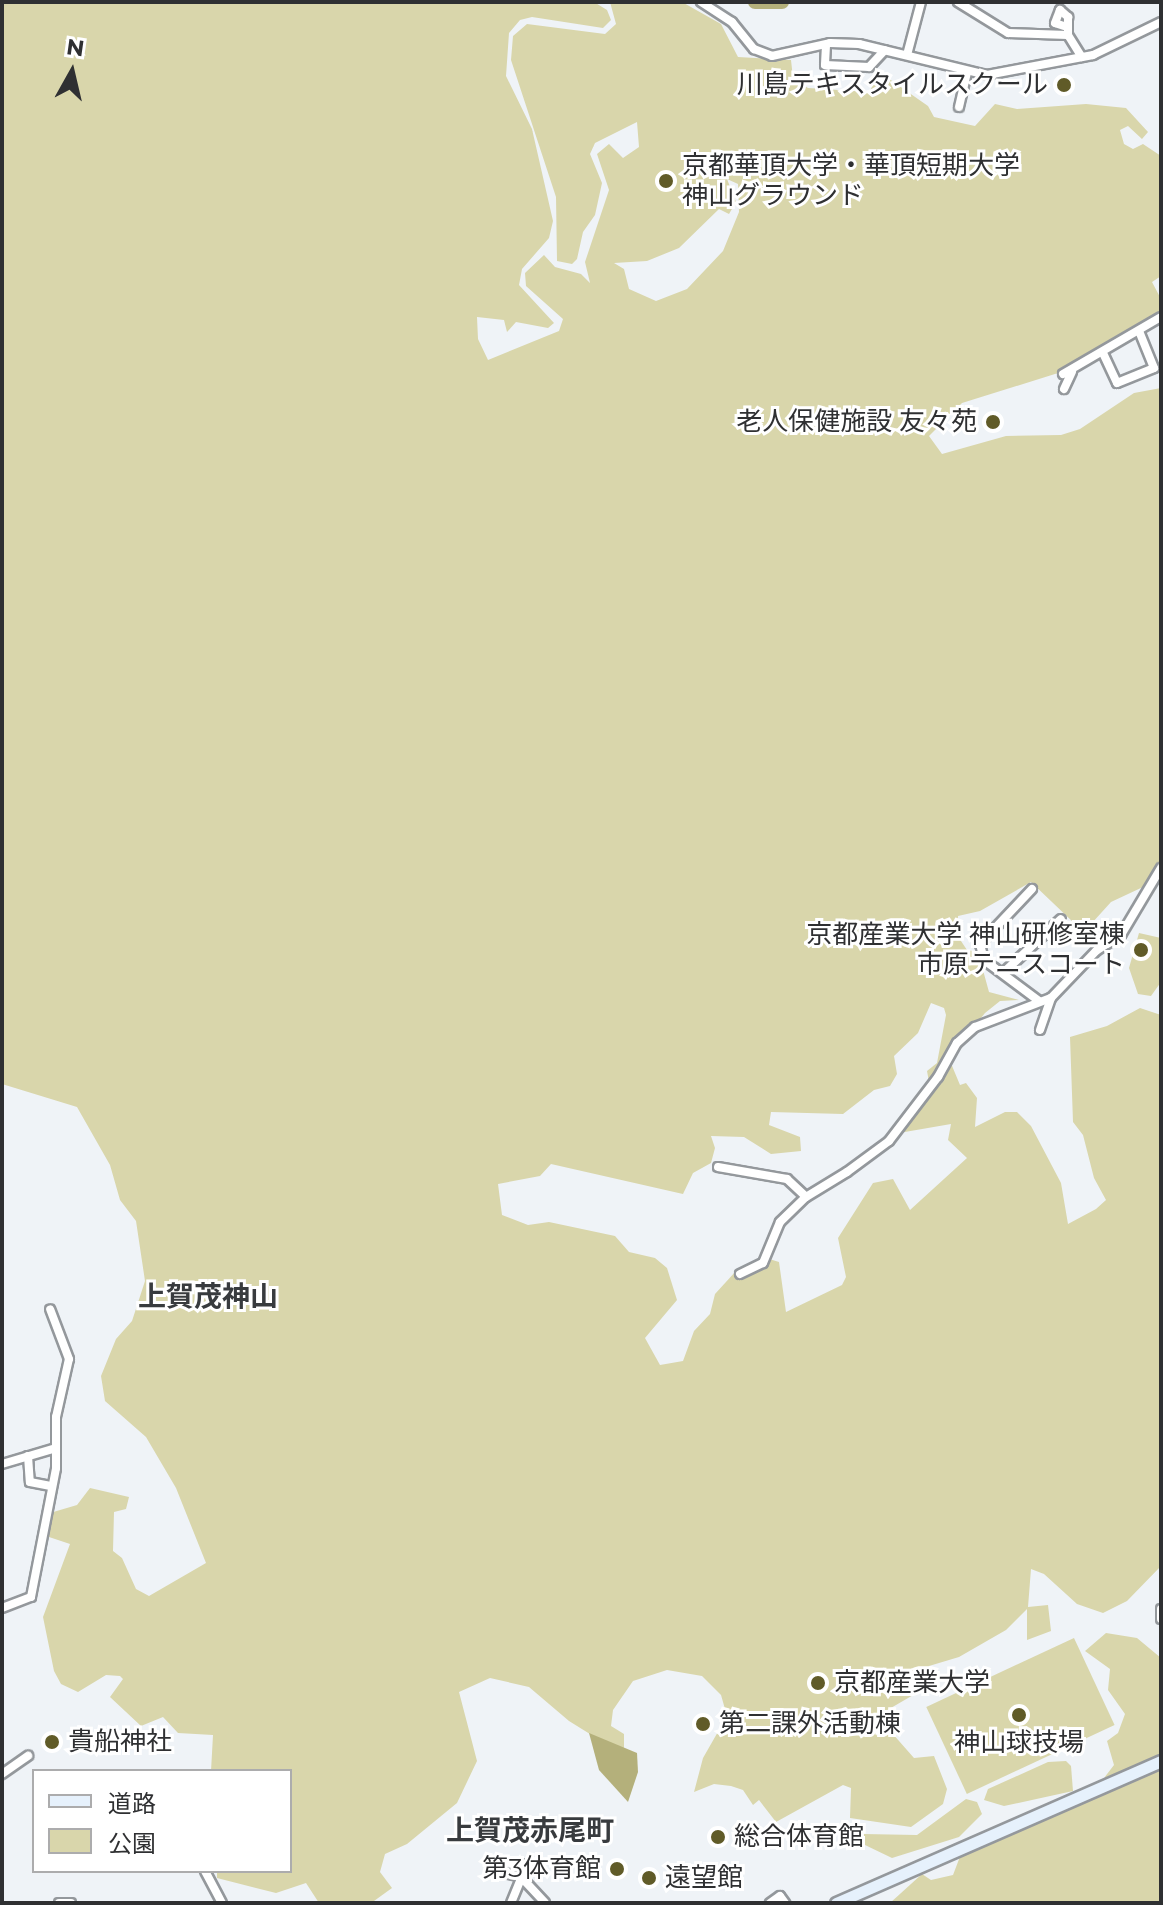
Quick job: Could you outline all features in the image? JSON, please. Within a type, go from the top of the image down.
[{"type":"street","points":[[701,2],[732,22],[762,54],[782,56],[826,45],[885,50],[967,73],[999,74],[1082,57],[1161,22]]},
{"type":"street","points":[[907,55],[921,2]]},
{"type":"street","points":[[961,3],[1008,33],[1066,30],[1082,57]]},
{"type":"street","points":[[826,45],[825,65],[869,67],[885,50]]},
{"type":"street","points":[[959,107],[967,73]]},
{"type":"street","points":[[1064,389],[1068,373],[1161,317]]},
{"type":"street","points":[[1103,353],[1117,383],[1154,368],[1139,331]]},
{"type":"street","points":[[1040,1030],[1051,998],[1096,951],[1121,935],[1161,868]]},
{"type":"street","points":[[1032,889],[980,944],[984,960],[1039,1001]]},
{"type":"street","points":[[1003,973],[1061,919]]},
{"type":"street","points":[[740,1274],[763,1263],[780,1222],[806,1197],[889,1141],[938,1077],[957,1043],[975,1027],[1051,998]]},
{"type":"street","points":[[718,1167],[787,1179],[806,1197]]},
{"type":"street","points":[[2,1608],[31,1597],[51,1486],[56,1417],[69,1359],[50,1309]]},
{"type":"street","points":[[2,1464],[56,1448]]},
{"type":"street","points":[[28,1456],[30,1482],[51,1486]]},
{"type":"street","points":[[1161,1609],[1161,1619]]},
{"type":"street","points":[[2,1774],[28,1756]]},
{"type":"street","points":[[836,1903],[1161,1761]]},
{"type":"street","points":[[511,1903],[527,1864]]},
{"type":"street","points":[[500,1872],[521,1877],[545,1903]]},
{"type":"street","points":[[206,1873],[222,1903]]},
{"type":"street","points":[[770,1903],[780,1896],[785,1903]]},
{"type":"street","points":[[59,1903],[71,1903]]},
{"type":"green space","points":[[2,2],[594,2],[607,10],[611,20],[603,28],[532,17],[520,20],[509,33],[506,76],[532,129],[553,221],[549,238],[522,269],[519,285],[554,323],[548,328],[516,322],[507,332],[504,320],[477,317],[478,339],[488,360],[559,331],[563,319],[526,286],[525,273],[544,255],[555,267],[581,274],[590,283],[585,262],[609,190],[597,154],[609,144],[623,158],[639,147],[637,122],[595,143],[590,154],[602,183],[595,215],[583,232],[577,259],[572,264],[557,261],[556,197],[511,60],[513,36],[527,24],[605,34],[616,24],[610,2],[682,2],[721,24],[738,57],[791,60],[793,78],[808,88],[869,92],[878,77],[885,76],[928,106],[934,117],[975,126],[995,104],[1017,109],[1086,104],[1126,108],[1148,132],[1142,139],[1128,126],[1120,130],[1124,144],[1133,149],[1143,144],[1161,156],[1161,276],[1152,282],[1161,299],[1161,313],[1074,368],[962,403],[929,436],[942,454],[1006,436],[1061,435],[1080,429],[1134,393],[1161,388],[1161,865],[1143,887],[1111,902],[1092,923],[1074,923],[1031,882],[980,911],[958,916],[957,935],[967,950],[978,952],[989,992],[1019,1000],[1000,1001],[985,1013],[929,1082],[927,1071],[937,1063],[946,1015],[944,1008],[931,1003],[918,1033],[894,1056],[897,1074],[890,1086],[874,1090],[843,1114],[771,1112],[769,1125],[800,1137],[801,1151],[771,1154],[744,1137],[711,1136],[715,1148],[711,1163],[693,1173],[683,1194],[551,1164],[540,1176],[498,1184],[502,1215],[528,1225],[549,1222],[615,1236],[629,1252],[655,1258],[667,1268],[677,1300],[645,1338],[660,1365],[683,1361],[694,1331],[710,1314],[715,1294],[736,1271],[766,1258],[779,1262],[786,1312],[842,1285],[846,1277],[838,1238],[873,1183],[893,1179],[910,1210],[967,1158],[948,1140],[951,1124],[899,1133],[950,1061],[960,1085],[966,1083],[977,1098],[975,1127],[1005,1112],[1017,1112],[1031,1126],[1061,1183],[1068,1224],[1096,1209],[1106,1200],[1094,1178],[1083,1135],[1073,1122],[1070,1037],[1107,1026],[1140,1008],[1161,1015],[1161,1566],[1127,1601],[1103,1613],[1077,1604],[1044,1574],[1031,1569],[1028,1607],[1048,1605],[1051,1631],[1027,1640],[1027,1609],[1006,1630],[959,1657],[929,1666],[915,1694],[877,1716],[914,1758],[934,1756],[947,1789],[943,1804],[911,1827],[850,1818],[851,1788],[843,1785],[776,1822],[759,1800],[753,1805],[743,1790],[714,1784],[694,1792],[703,1758],[727,1716],[721,1695],[702,1676],[667,1670],[633,1681],[613,1710],[611,1726],[624,1734],[624,1748],[606,1744],[569,1721],[529,1687],[490,1678],[459,1692],[477,1761],[457,1803],[407,1844],[385,1854],[380,1872],[392,1888],[374,1901],[319,1903],[306,1883],[276,1893],[217,1878],[217,1873],[292,1873],[292,1769],[211,1769],[213,1735],[178,1733],[163,1717],[141,1726],[110,1697],[123,1679],[120,1676],[106,1675],[78,1692],[61,1684],[54,1671],[43,1617],[70,1544],[46,1536],[50,1513],[77,1505],[90,1488],[129,1497],[126,1509],[114,1512],[113,1551],[122,1558],[136,1589],[149,1596],[206,1563],[176,1488],[146,1437],[105,1401],[101,1376],[116,1339],[132,1321],[145,1281],[136,1221],[120,1200],[110,1165],[77,1107],[2,1084]],"holes":[[[727,179],[738,184],[739,212],[723,251],[687,289],[656,301],[629,289],[624,269],[614,263],[647,261],[679,248],[719,209],[729,214],[736,202]]]},
{"type":"green space","points":[[1139,933],[1161,938],[1161,982],[1151,996],[1138,994],[1129,968]]},
{"type":"green space","points":[[1106,1633],[1137,1638],[1161,1658],[1161,1755],[1104,1778],[1114,1765],[1107,1741],[1118,1733],[1125,1714],[1108,1690],[1110,1669],[1085,1651]]},
{"type":"green space","name":"神山球技場","points":[[1074,1638],[1115,1725],[967,1794],[926,1707]]},
{"type":"green space","points":[[1066,1761],[1071,1766],[1073,1791],[1004,1806],[984,1800],[988,1789],[1048,1762]]},
{"type":"green space","points":[[1161,1769],[1161,1903],[890,1903],[922,1874],[931,1880],[953,1875],[961,1854]]},
{"type":"green space","points":[[966,1799],[977,1802],[982,1814],[959,1837],[892,1858],[865,1845],[863,1834],[917,1835]]},
{"type":"shaded area","points":[[589,1733],[637,1753],[638,1772],[628,1802],[599,1770]]},
{"type":"waterway","points":[[755,2],[782,2]]},
{"type":"place","name":"川島テキスタイルスクール","points":[[1064,85]]},
{"type":"place","name":"京都華頂大学・華頂短期大学 神山グラウンド","points":[[666,181]]},
{"type":"place","name":"老人保健施設 友々苑","points":[[993,422]]},
{"type":"place","name":"京都産業大学 神山研修室棟 市原テニスコート","points":[[1141,950]]},
{"type":"place","name":"京都産業大学","points":[[818,1683]]},
{"type":"place","name":"神山球技場","points":[[1019,1715]]},
{"type":"place","name":"第二課外活動棟","points":[[703,1724]]},
{"type":"place","name":"貴船神社","points":[[52,1742]]},
{"type":"place","name":"総合体育館","points":[[718,1837]]},
{"type":"place","name":"第3体育館","points":[[617,1869]]},
{"type":"place","name":"遠望館","points":[[649,1878]]},
{"type":"district","name":"上賀茂神山","points":[[208,1296]]},
{"type":"district","name":"上賀茂赤尾町","points":[[530,1830]]}]
